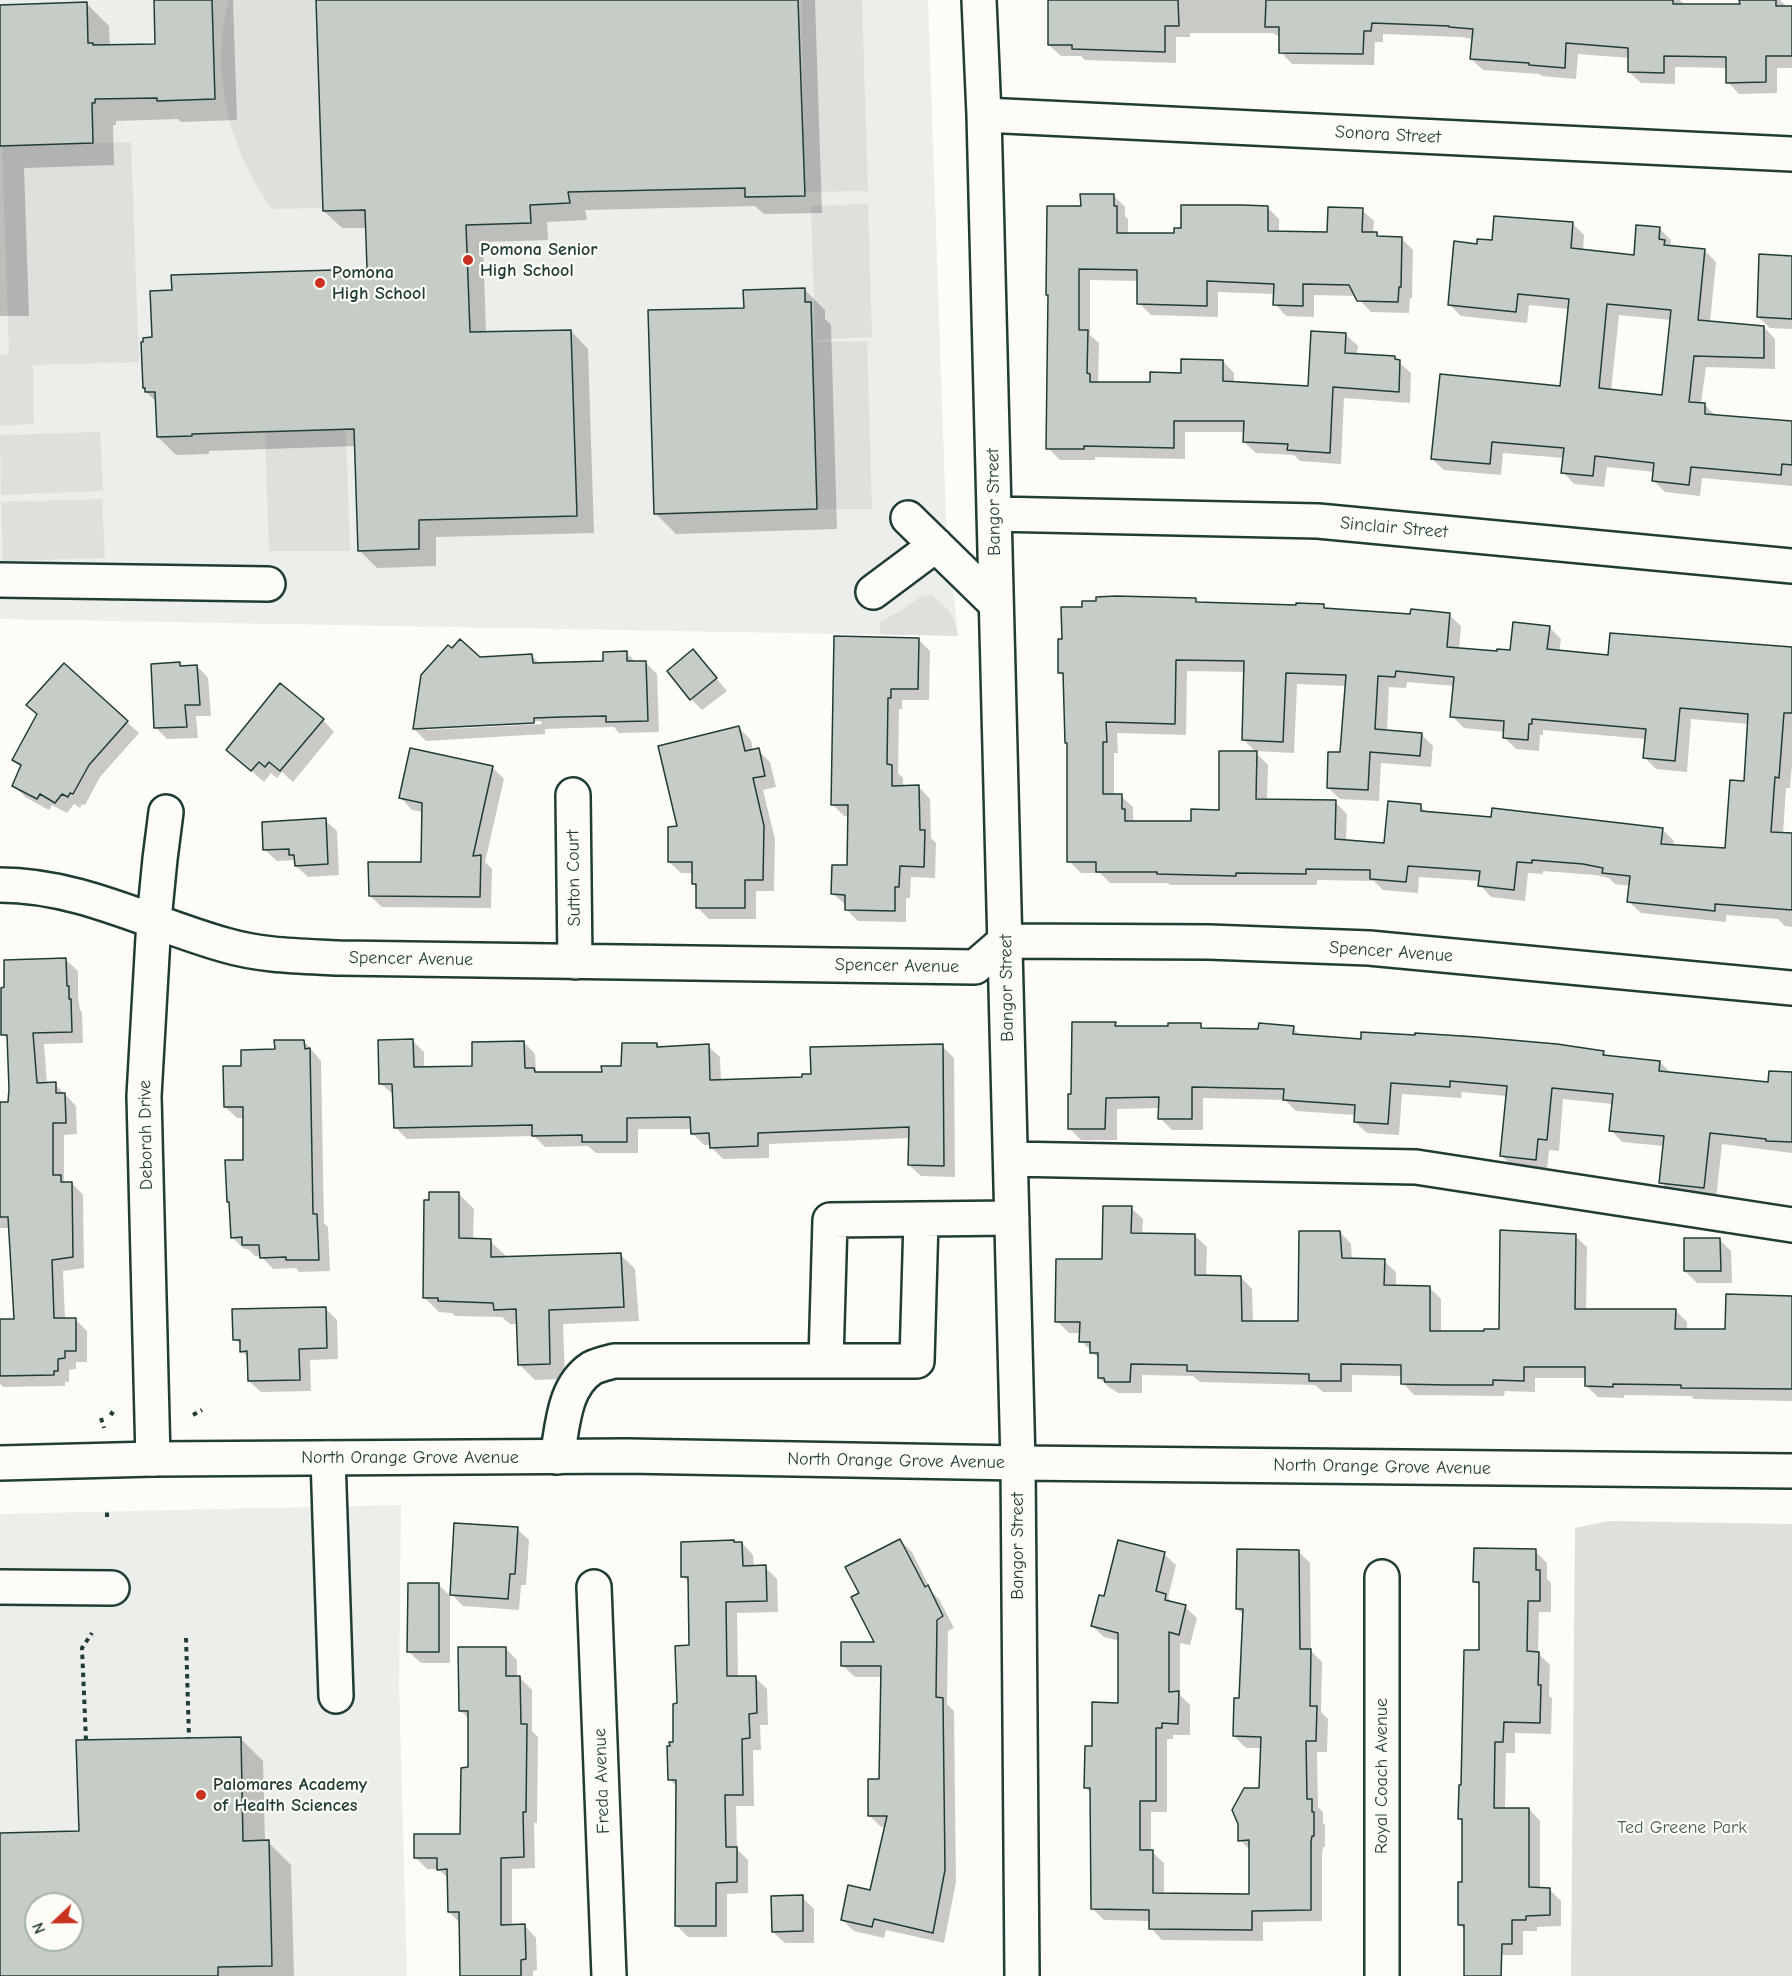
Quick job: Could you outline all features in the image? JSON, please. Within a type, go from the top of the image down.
[{"type":"street","name":"Bangor Street","points":[[979,0],[984,115],[1018,1463],[1022,1976]]},
{"type":"street","name":"Sonora Street","points":[[984,115],[1792,154]]},
{"type":"street","name":"Sinclair Street","points":[[994,514],[1318,521],[1792,566]]},
{"type":"street","points":[[908,518],[996,604]]},
{"type":"street","points":[[873,592],[936,545]]},
{"type":"street","points":[[0,580],[268,584]]},
{"type":"street","name":"Sutton Court","points":[[573,795],[575,962]]},
{"type":"street","name":"Deborah Drive","points":[[153,1459],[144,1096],[154,920],[166,812]]},
{"type":"street","name":"Spencer Avenue","points":[[0,885],[47,889],[84,897],[226,946],[281,955],[339,958],[975,967],[1005,941],[1209,942],[1370,948],[1792,988]]},
{"type":"street","points":[[1011,1159],[1416,1167],[1792,1225]]},
{"type":"street","points":[[826,1361],[830,1220],[1012,1218]]},
{"type":"street","points":[[557,1456],[568,1399],[576,1382],[593,1367],[614,1361],[917,1361],[921,1220]]},
{"type":"street","name":"North Orange Grove Avenue","points":[[0,1463],[153,1459],[638,1456],[1018,1463],[1792,1471]]},
{"type":"street","points":[[328,1458],[336,1696]]},
{"type":"street","name":"Royal Coach Avenue","points":[[1382,1577],[1382,1976]]},
{"type":"street","points":[[0,1587],[112,1588]]},
{"type":"street","name":"Freda Avenue","points":[[594,1587],[609,1976]]},
{"type":"path","points":[[193,1415],[202,1410]]},
{"type":"path","points":[[110,1412],[117,1417]]},
{"type":"path","points":[[101,1418],[105,1428]]},
{"type":"path","points":[[107,1509],[107,1517]]},
{"type":"path","points":[[86,1740],[82,1648],[92,1633]]},
{"type":"path","points":[[186,1638],[189,1738]]},
{"type":"shaded area","name":"Pomona Senior High School","points":[[0,0],[928,0],[946,520],[958,636],[0,619]]},
{"type":"shaded area","name":"Palomares Academy of Health Sciences","points":[[401,1505],[399,1686],[407,1976],[0,1976],[0,1514]]},
{"type":"green space","points":[[229,0],[316,0],[323,208],[272,209],[244,161],[234,136],[222,82],[223,27]]},
{"type":"green space","points":[[802,0],[862,0],[868,191],[804,192]]},
{"type":"green space","points":[[131,142],[139,362],[33,365],[34,424],[0,426],[0,355],[9,354],[2,146]]},
{"type":"green space","points":[[868,204],[872,337],[815,340],[811,206]]},
{"type":"green space","points":[[867,341],[872,509],[817,509],[812,342]]},
{"type":"green space","points":[[346,430],[350,551],[269,551],[265,431]]},
{"type":"green space","points":[[100,432],[103,491],[1,495],[0,435]]},
{"type":"green space","points":[[102,499],[105,558],[3,561],[1,502]]},
{"type":"green space","points":[[931,594],[949,612],[955,622],[958,636],[881,634],[879,624],[882,620],[899,612],[921,596]]},
{"type":"green space","name":"Ted Greene Park","points":[[1608,1521],[1792,1524],[1792,1976],[1571,1976],[1575,1528]]},
{"type":"building","points":[[154,0],[212,0],[215,99],[157,101],[157,98],[95,99],[95,103],[92,103],[93,143],[0,146],[0,5],[87,2],[88,43],[93,43],[93,45],[155,44]]},
{"type":"building","points":[[316,0],[798,0],[805,196],[745,197],[745,188],[568,192],[570,203],[530,205],[531,223],[466,225],[470,332],[571,330],[577,516],[419,520],[419,549],[358,551],[354,429],[157,437],[155,392],[145,392],[143,388],[141,342],[143,338],[152,337],[150,291],[172,290],[171,275],[367,269],[365,210],[323,211]]},
{"type":"building","points":[[1048,0],[1178,0],[1179,26],[1165,26],[1165,52],[1072,49],[1072,45],[1048,45]]},
{"type":"building","points":[[1266,0],[1673,0],[1673,4],[1740,4],[1739,0],[1776,0],[1776,6],[1792,6],[1792,56],[1766,56],[1766,82],[1726,83],[1726,57],[1664,56],[1664,73],[1628,72],[1628,48],[1566,43],[1565,68],[1529,65],[1529,63],[1470,59],[1473,29],[1372,23],[1371,31],[1364,31],[1363,54],[1279,53],[1279,27],[1265,27]]},
{"type":"building","points":[[1080,194],[1114,194],[1114,206],[1117,206],[1117,233],[1174,233],[1174,228],[1181,228],[1181,205],[1242,205],[1268,206],[1268,231],[1327,232],[1328,207],[1363,208],[1362,232],[1377,232],[1377,236],[1402,237],[1401,287],[1399,287],[1398,302],[1357,301],[1349,285],[1303,284],[1303,306],[1273,305],[1274,284],[1207,281],[1207,306],[1137,304],[1137,270],[1079,269],[1079,330],[1088,330],[1087,373],[1090,374],[1090,382],[1150,382],[1150,372],[1181,373],[1181,359],[1223,360],[1223,381],[1308,386],[1311,331],[1346,333],[1345,353],[1395,356],[1395,359],[1400,360],[1399,392],[1333,387],[1330,453],[1287,450],[1288,444],[1243,442],[1244,421],[1174,421],[1174,448],[1084,446],[1084,449],[1046,449],[1047,206],[1081,206]]},
{"type":"building","points":[[1494,216],[1573,222],[1571,248],[1634,255],[1636,225],[1660,227],[1659,239],[1665,240],[1664,245],[1705,249],[1698,320],[1764,326],[1764,358],[1694,356],[1689,402],[1705,403],[1705,414],[1792,421],[1792,465],[1782,464],[1781,475],[1691,467],[1689,485],[1652,481],[1654,463],[1595,456],[1593,476],[1561,473],[1564,448],[1492,442],[1490,464],[1431,459],[1440,374],[1560,386],[1569,299],[1518,294],[1516,312],[1448,305],[1454,241],[1477,244],[1477,239],[1492,240]],"holes":[[[1607,304],[1671,310],[1662,395],[1599,388]]]},
{"type":"building","points":[[1759,254],[1792,256],[1792,319],[1757,317]]},
{"type":"building","points":[[805,288],[805,302],[811,302],[817,509],[654,514],[648,310],[744,308],[743,290]]},
{"type":"building","points":[[1096,597],[1196,598],[1196,602],[1324,604],[1324,608],[1410,614],[1411,609],[1450,613],[1447,647],[1497,651],[1497,649],[1510,650],[1513,622],[1550,626],[1547,649],[1608,655],[1610,633],[1792,647],[1792,713],[1784,713],[1779,778],[1775,777],[1771,832],[1792,833],[1792,910],[1715,904],[1715,911],[1627,902],[1630,876],[1602,873],[1603,868],[1583,864],[1532,860],[1532,863],[1517,862],[1514,890],[1478,886],[1480,871],[1408,866],[1406,882],[1370,879],[1370,870],[1306,869],[1306,874],[1236,873],[1236,876],[1157,874],[1157,872],[1096,872],[1096,862],[1067,862],[1067,743],[1065,743],[1063,673],[1058,673],[1058,639],[1062,639],[1061,607],[1082,607],[1082,601],[1096,601]],"holes":[[[1176,660],[1244,661],[1242,740],[1283,742],[1286,673],[1346,675],[1340,752],[1328,752],[1327,788],[1368,790],[1370,752],[1420,756],[1422,733],[1375,729],[1378,676],[1395,677],[1396,671],[1454,677],[1450,717],[1504,721],[1503,738],[1528,740],[1529,724],[1532,724],[1532,719],[1646,729],[1643,758],[1675,761],[1680,708],[1748,714],[1744,781],[1730,780],[1725,848],[1661,844],[1663,828],[1492,808],[1491,817],[1421,811],[1421,804],[1388,801],[1384,843],[1335,839],[1336,800],[1256,799],[1257,751],[1219,751],[1219,810],[1191,809],[1191,821],[1125,821],[1122,794],[1103,794],[1103,742],[1107,742],[1106,722],[1175,724]]]},
{"type":"building","points":[[834,636],[919,638],[918,689],[891,689],[891,698],[888,698],[887,764],[892,765],[892,786],[919,785],[920,830],[925,830],[924,867],[900,866],[899,887],[895,887],[895,911],[845,910],[845,895],[831,894],[832,865],[847,865],[848,805],[831,805]]},
{"type":"building","points":[[460,639],[480,657],[532,654],[533,663],[603,661],[603,652],[627,651],[627,661],[646,661],[648,721],[606,722],[606,716],[562,717],[534,718],[534,723],[413,729],[421,675],[448,645],[452,648]]},
{"type":"building","points":[[693,649],[717,678],[690,700],[667,671]]},
{"type":"building","points":[[180,662],[180,666],[197,665],[200,705],[185,705],[187,727],[154,728],[151,664]]},
{"type":"building","points":[[64,663],[128,721],[89,765],[73,794],[70,793],[68,797],[62,794],[55,803],[40,794],[37,799],[12,786],[21,765],[12,760],[37,714],[26,705]]},
{"type":"building","points":[[280,683],[324,719],[280,771],[269,762],[265,767],[259,762],[251,771],[226,750]]},
{"type":"building","points":[[739,726],[745,751],[759,748],[765,776],[753,778],[764,826],[763,880],[745,880],[745,908],[696,908],[696,884],[692,884],[692,862],[668,862],[668,827],[677,826],[658,746]]},
{"type":"building","points":[[410,748],[493,766],[473,856],[481,855],[480,897],[369,896],[368,862],[421,862],[422,803],[399,798]]},
{"type":"building","points":[[326,818],[328,864],[295,866],[294,855],[289,855],[289,849],[263,850],[262,822]]},
{"type":"building","points":[[66,958],[72,1032],[33,1033],[37,1083],[56,1082],[56,1093],[65,1093],[66,1123],[53,1123],[53,1175],[61,1175],[61,1182],[72,1182],[73,1257],[52,1260],[54,1318],[76,1318],[76,1351],[65,1351],[65,1358],[58,1359],[58,1371],[54,1371],[54,1375],[0,1376],[0,1319],[14,1319],[8,1217],[0,1217],[0,1102],[8,1102],[9,1089],[7,1035],[1,1035],[1,988],[4,987],[4,960]]},
{"type":"building","points":[[1072,1022],[1116,1022],[1115,1026],[1168,1026],[1168,1023],[1201,1023],[1201,1028],[1258,1029],[1259,1023],[1294,1026],[1293,1034],[1361,1039],[1361,1032],[1477,1037],[1557,1044],[1604,1051],[1603,1055],[1660,1061],[1659,1071],[1768,1082],[1769,1071],[1792,1072],[1792,1142],[1766,1141],[1766,1139],[1710,1133],[1704,1188],[1659,1183],[1664,1136],[1609,1131],[1613,1094],[1552,1088],[1547,1140],[1538,1139],[1536,1160],[1500,1156],[1507,1086],[1450,1081],[1450,1087],[1391,1083],[1388,1124],[1354,1122],[1355,1105],[1283,1100],[1284,1089],[1192,1087],[1192,1119],[1158,1119],[1159,1097],[1106,1098],[1105,1129],[1068,1129]]},
{"type":"building","points":[[413,1039],[414,1067],[472,1066],[472,1042],[524,1041],[525,1068],[534,1068],[535,1072],[602,1072],[601,1066],[621,1066],[622,1043],[657,1043],[657,1047],[709,1044],[710,1080],[802,1077],[802,1074],[811,1074],[810,1047],[943,1044],[944,1166],[908,1165],[909,1127],[758,1133],[758,1146],[710,1148],[709,1133],[691,1134],[690,1117],[627,1118],[627,1142],[582,1142],[582,1135],[532,1136],[532,1125],[394,1128],[392,1084],[379,1084],[378,1040]]},
{"type":"building","points":[[274,1040],[304,1040],[305,1049],[310,1048],[313,1214],[317,1214],[319,1260],[286,1260],[286,1257],[260,1258],[259,1245],[242,1245],[242,1237],[231,1238],[225,1160],[243,1160],[243,1107],[224,1107],[223,1066],[241,1066],[241,1050],[275,1049]]},
{"type":"building","points":[[429,1192],[459,1192],[459,1238],[491,1239],[491,1257],[621,1253],[624,1307],[549,1310],[550,1364],[518,1365],[516,1309],[494,1310],[493,1303],[438,1301],[438,1298],[423,1298],[424,1200],[429,1200]]},
{"type":"building","points":[[1103,1206],[1132,1206],[1131,1233],[1195,1234],[1195,1275],[1241,1276],[1242,1321],[1298,1321],[1299,1231],[1340,1231],[1342,1258],[1385,1259],[1384,1285],[1430,1286],[1430,1331],[1499,1329],[1500,1230],[1576,1234],[1575,1309],[1676,1309],[1675,1329],[1725,1329],[1726,1294],[1792,1296],[1792,1389],[1681,1388],[1681,1385],[1613,1384],[1613,1387],[1585,1386],[1585,1367],[1524,1367],[1524,1381],[1493,1380],[1493,1385],[1401,1384],[1401,1365],[1341,1364],[1341,1381],[1309,1381],[1309,1374],[1187,1371],[1187,1365],[1131,1364],[1130,1382],[1105,1382],[1104,1378],[1098,1378],[1098,1353],[1090,1353],[1090,1342],[1079,1342],[1080,1322],[1055,1322],[1056,1259],[1102,1259]]},
{"type":"building","points":[[1684,1238],[1720,1238],[1721,1271],[1684,1271]]},
{"type":"building","points":[[326,1307],[327,1348],[299,1349],[300,1380],[248,1381],[247,1351],[240,1352],[240,1340],[233,1340],[232,1309]]},
{"type":"building","points":[[454,1523],[518,1527],[515,1574],[510,1574],[508,1599],[450,1595]]},
{"type":"building","points":[[900,1539],[925,1587],[928,1585],[943,1616],[937,1620],[936,1697],[943,1698],[945,1870],[933,1933],[874,1919],[872,1927],[841,1920],[848,1885],[870,1890],[887,1816],[868,1816],[868,1779],[879,1779],[881,1666],[841,1666],[841,1642],[874,1642],[851,1597],[859,1593],[845,1567]]},
{"type":"building","points":[[734,1540],[734,1542],[742,1542],[743,1566],[766,1565],[767,1601],[726,1602],[727,1676],[756,1676],[757,1713],[749,1714],[750,1738],[742,1739],[743,1795],[725,1795],[726,1847],[737,1847],[737,1882],[716,1883],[716,1926],[675,1926],[676,1780],[668,1780],[667,1746],[670,1746],[669,1742],[673,1742],[673,1704],[677,1703],[675,1646],[689,1645],[688,1577],[681,1577],[681,1542]]},
{"type":"building","points":[[1118,1540],[1165,1552],[1156,1591],[1166,1594],[1165,1600],[1186,1605],[1179,1635],[1169,1632],[1169,1692],[1179,1691],[1178,1724],[1162,1723],[1162,1728],[1156,1728],[1156,1801],[1140,1801],[1140,1850],[1153,1850],[1153,1893],[1249,1894],[1249,1840],[1238,1841],[1238,1824],[1232,1810],[1244,1788],[1259,1788],[1261,1737],[1233,1736],[1234,1698],[1239,1698],[1243,1609],[1236,1609],[1237,1549],[1299,1550],[1300,1649],[1311,1649],[1310,1706],[1317,1706],[1316,1741],[1306,1741],[1307,1799],[1312,1799],[1312,1812],[1314,1812],[1314,1836],[1311,1842],[1311,1910],[1252,1911],[1252,1930],[1149,1929],[1149,1910],[1091,1909],[1090,1788],[1084,1788],[1085,1746],[1092,1746],[1092,1702],[1118,1703],[1118,1633],[1091,1626],[1099,1595],[1104,1596]]},
{"type":"building","points":[[1474,1548],[1536,1549],[1536,1570],[1540,1570],[1540,1601],[1528,1601],[1527,1651],[1539,1652],[1540,1723],[1504,1722],[1503,1742],[1495,1742],[1494,1808],[1529,1808],[1529,1887],[1550,1888],[1550,1915],[1526,1916],[1526,1920],[1512,1920],[1512,1944],[1502,1944],[1501,1976],[1464,1976],[1464,1925],[1458,1925],[1458,1882],[1462,1882],[1462,1819],[1458,1819],[1464,1650],[1479,1650],[1479,1582],[1473,1582]]},
{"type":"building","points":[[408,1583],[439,1583],[439,1652],[407,1652]]},
{"type":"building","points":[[458,1647],[506,1647],[506,1676],[520,1676],[521,1724],[527,1724],[526,1812],[523,1812],[524,1857],[501,1858],[501,1925],[525,1924],[526,1959],[521,1960],[521,1976],[460,1976],[459,1912],[448,1912],[447,1869],[437,1870],[437,1858],[414,1858],[414,1834],[460,1834],[461,1768],[468,1767],[468,1711],[459,1711]]},
{"type":"building","points":[[241,1737],[243,1841],[269,1840],[272,1966],[218,1967],[218,1976],[0,1976],[0,1833],[79,1831],[76,1740]]},
{"type":"building","points":[[803,1895],[803,1931],[772,1932],[771,1896]]},
{"type":"place","name":"Pomona Senior High School","points":[[468,260]]},
{"type":"place","name":"Pomona High School","points":[[320,283]]},
{"type":"place","name":"Palomares Academy of Health Sciences","points":[[201,1795]]}]
